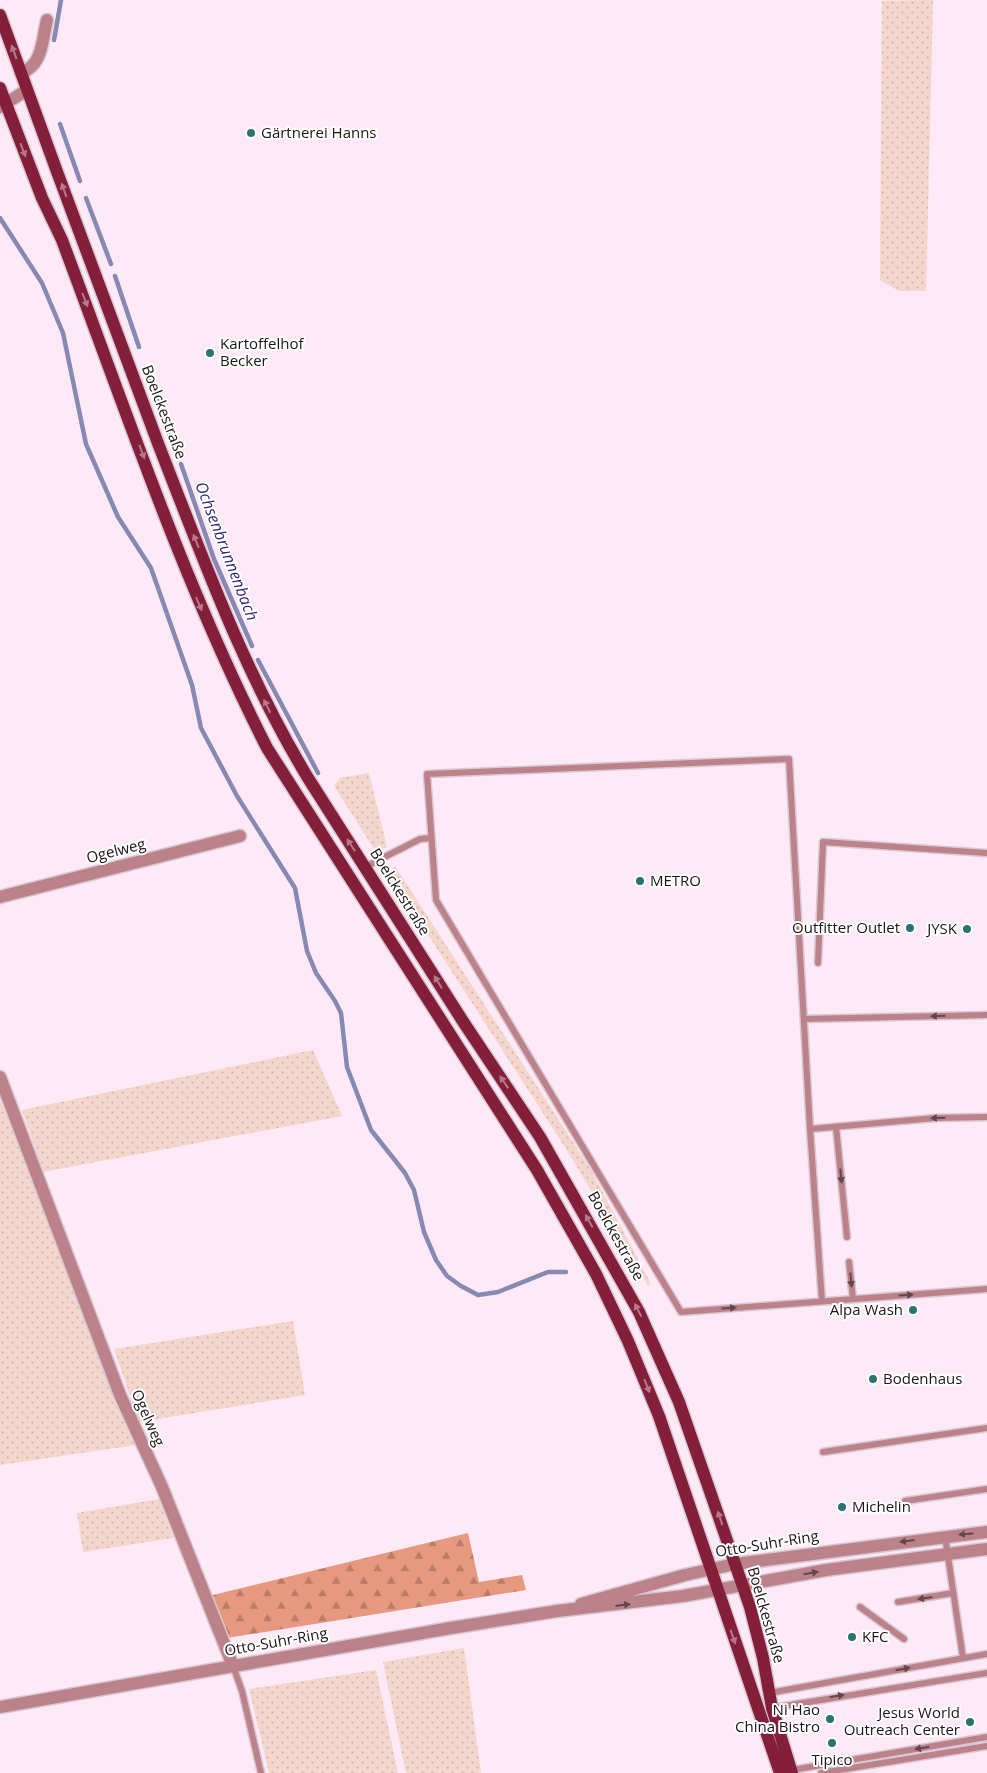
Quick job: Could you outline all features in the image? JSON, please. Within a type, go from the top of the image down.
[{"type":"main road","name":"Boelckestraße","points":[[0,15],[148,416],[243,657],[277,726],[464,1023],[540,1137],[639,1312],[679,1402],[735,1564],[761,1646],[768,1693],[788,1772]]},
{"type":"main road","points":[[2,97],[42,198],[62,240],[195,594],[232,678],[267,748],[537,1170],[596,1274],[644,1376],[717,1591],[788,1772]]},
{"type":"street","points":[[22,73],[29,70],[37,62],[47,20]]},
{"type":"street","points":[[2,97],[27,90]]},
{"type":"street","name":"Ogelweg","points":[[0,897],[240,836]]},
{"type":"street","name":"Ogelweg","points":[[0,1077],[120,1395],[162,1487],[233,1666]]},
{"type":"street","name":"Otto-Suhr-Ring","points":[[557,1611],[710,1569],[735,1564],[987,1532]]},
{"type":"street","name":"Otto-Suhr-Ring","points":[[0,1708],[557,1611],[608,1607],[717,1591],[826,1570],[987,1549]]},
{"type":"lane","points":[[822,1301],[810,1129],[789,759],[427,774],[436,900],[681,1312],[987,1289]]},
{"type":"lane","points":[[365,867],[420,839],[431,838]]},
{"type":"lane","points":[[818,963],[824,842],[987,853]]},
{"type":"lane","points":[[804,1020],[987,1015]]},
{"type":"lane","points":[[810,1129],[934,1118],[987,1117]]},
{"type":"lane","points":[[836,1127],[847,1237]]},
{"type":"lane","points":[[849,1262],[853,1299]]},
{"type":"lane","points":[[823,1452],[987,1428]]},
{"type":"lane","points":[[905,1501],[987,1489]]},
{"type":"lane","points":[[945,1536],[962,1658]]},
{"type":"lane","points":[[898,1602],[953,1593]]},
{"type":"lane","points":[[860,1606],[904,1639]]},
{"type":"lane","points":[[768,1693],[987,1654]]},
{"type":"lane","name":"Ogelweg","points":[[233,1666],[242,1691],[262,1773]]},
{"type":"lane","points":[[772,1708],[987,1672]]},
{"type":"lane","points":[[788,1772],[987,1737]]},
{"type":"lane","points":[[822,1773],[987,1746]]},
{"type":"shaded area","points":[[933,0],[926,291],[899,291],[880,280],[882,1]]},
{"type":"shaded area","points":[[369,773],[387,847],[376,852],[334,786],[340,778]]},
{"type":"shaded area","points":[[395,866],[591,1170],[651,1284],[648,1286],[568,1152],[389,874],[388,871]]},
{"type":"shaded area","points":[[313,1050],[342,1116],[43,1172],[22,1110]]},
{"type":"shaded area","points":[[0,1099],[136,1445],[0,1465]]},
{"type":"shaded area","points":[[293,1321],[305,1395],[139,1422],[114,1349]]},
{"type":"shaded area","points":[[159,1499],[173,1538],[83,1552],[77,1513]]},
{"type":"shaded area","points":[[464,1648],[481,1773],[406,1773],[383,1662]]},
{"type":"shaded area","points":[[376,1670],[398,1773],[269,1773],[249,1689]]},
{"type":"green space","points":[[468,1533],[479,1582],[522,1575],[526,1590],[227,1638],[209,1596]]},
{"type":"waterway","name":"Ochsenbrunnenbach","points":[[54,40],[61,0]]},
{"type":"waterway","name":"Ochsenbrunnenbach","points":[[60,124],[80,181]]},
{"type":"waterway","name":"Ochsenbrunnenbach","points":[[86,198],[111,264]]},
{"type":"waterway","points":[[0,218],[42,283],[63,333],[86,444],[118,517],[151,568],[192,685],[201,728],[237,796],[295,888],[307,951],[316,973],[341,1013],[347,1067],[371,1130],[405,1173],[414,1190],[424,1232],[436,1260],[447,1276],[478,1295],[498,1292],[548,1272],[566,1272]]},
{"type":"waterway","name":"Ochsenbrunnenbach","points":[[115,276],[139,347]]},
{"type":"waterway","name":"Ochsenbrunnenbach","points":[[147,369],[172,443]]},
{"type":"waterway","name":"Ochsenbrunnenbach","points":[[181,464],[214,559],[252,646]]},
{"type":"waterway","name":"Ochsenbrunnenbach","points":[[258,660],[318,773]]},
{"type":"place","name":"Gärtnerei Hanns","points":[[251,133]]},
{"type":"place","name":"Kartoffelhof Becker","points":[[210,353]]},
{"type":"place","name":"METRO","points":[[640,881]]},
{"type":"place","name":"Outfitter Outlet","points":[[910,928]]},
{"type":"place","name":"JYSK","points":[[967,929]]},
{"type":"place","name":"Alpa Wash","points":[[913,1310]]},
{"type":"place","name":"Bodenhaus","points":[[873,1379]]},
{"type":"place","name":"Michelin","points":[[842,1507]]},
{"type":"place","name":"KFC","points":[[852,1637]]},
{"type":"place","name":"Ni Hao China Bistro","points":[[830,1719]]},
{"type":"place","name":"Jesus World Outreach Center","points":[[970,1722]]},
{"type":"place","name":"Tipico","points":[[832,1743]]}]
